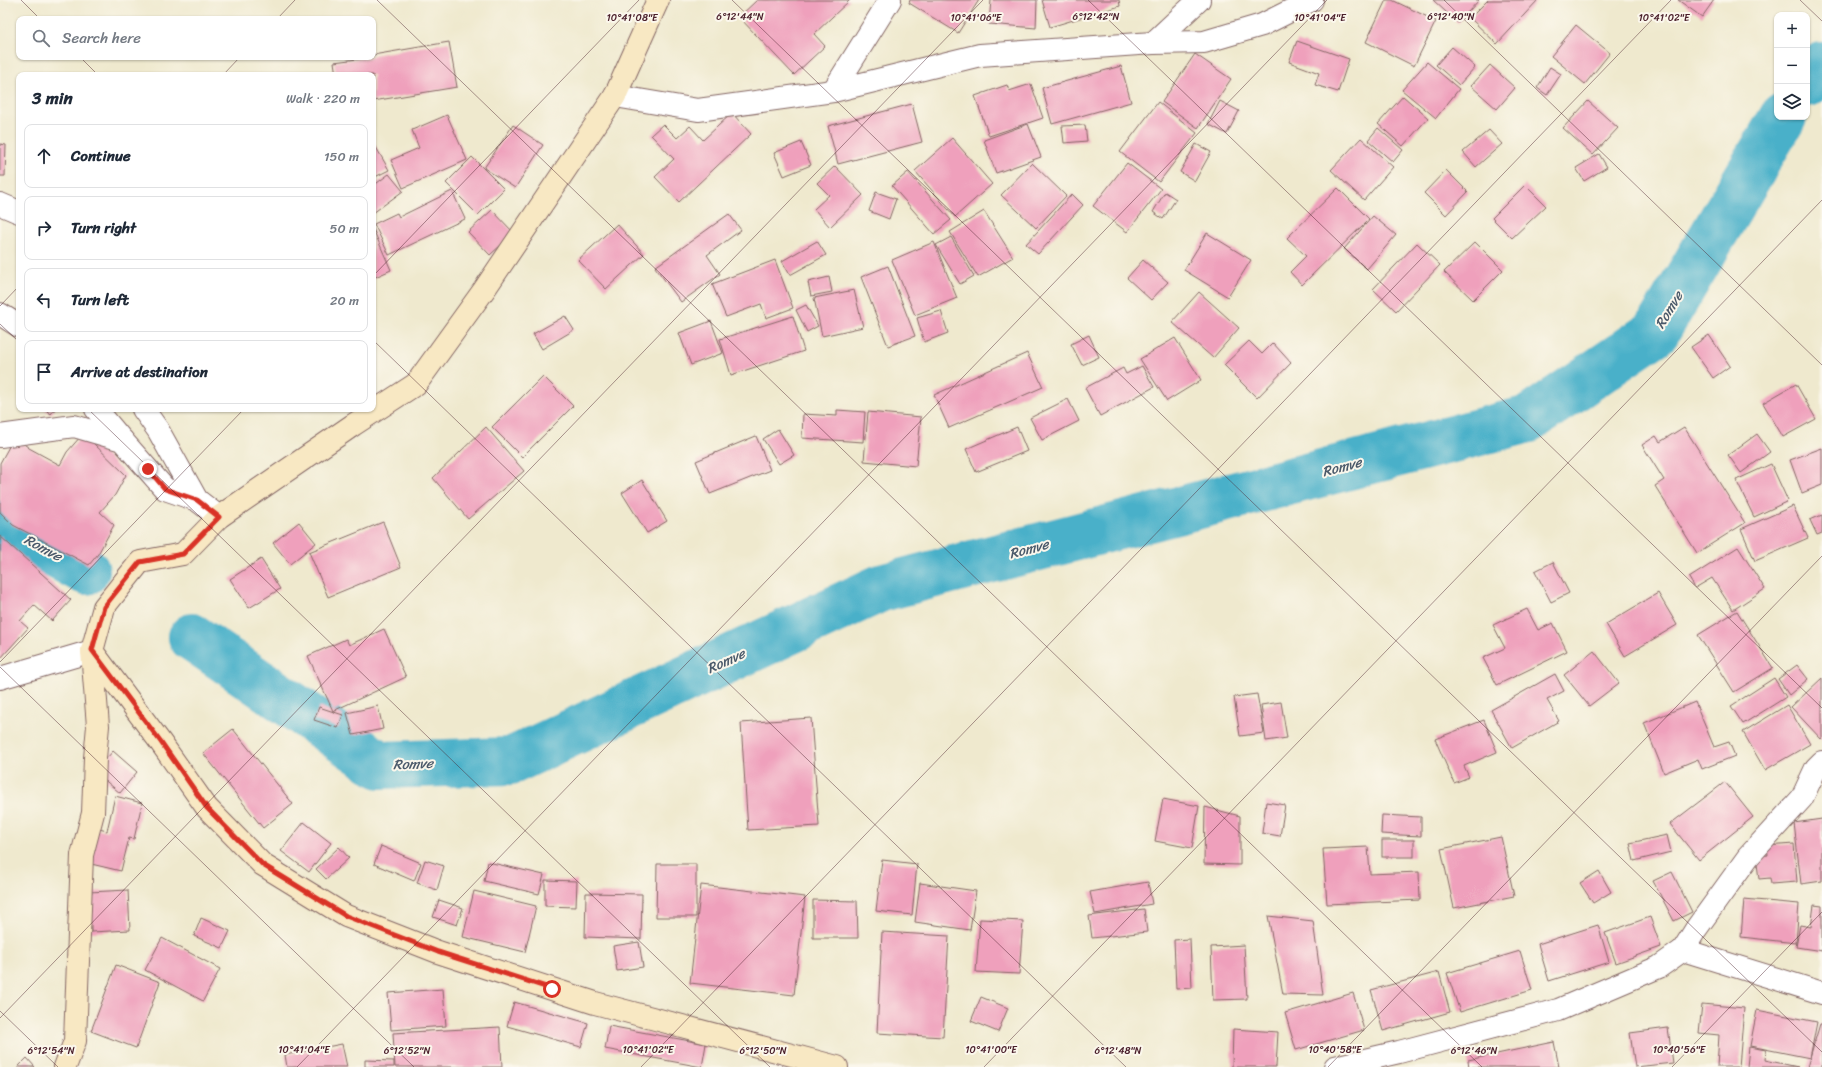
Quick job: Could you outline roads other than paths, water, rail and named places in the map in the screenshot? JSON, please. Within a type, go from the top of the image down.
[{"type":"main road","points":[[376,410],[416,384],[484,290],[615,96],[658,0]]},
{"type":"main road","points":[[65,1067],[76,1041],[82,855],[93,813],[98,726],[92,650],[104,607],[140,562],[183,554],[219,517],[373,412]]},
{"type":"main road","points":[[92,650],[161,742],[207,808],[263,865],[346,916],[438,952],[595,1003],[837,1067]]},
{"type":"street","points":[[833,91],[890,0]]},
{"type":"street","points":[[1153,43],[1198,0]]},
{"type":"street","points":[[615,96],[698,110],[833,91],[980,55],[1153,43],[1204,42],[1262,25],[1312,0]]},
{"type":"street","points":[[0,204],[16,211]]},
{"type":"street","points":[[0,314],[16,324]]},
{"type":"street","points":[[99,412],[165,489],[197,500],[219,517]]},
{"type":"street","points":[[145,412],[158,430],[197,500]]},
{"type":"street","points":[[0,436],[74,426],[122,440]]},
{"type":"street","points":[[0,678],[92,650]]},
{"type":"street","points":[[1335,1067],[1400,1052],[1558,1010],[1659,967],[1683,950],[1696,928],[1748,857],[1802,798],[1816,768],[1822,762]]},
{"type":"street","points":[[1683,950],[1822,992]]},
{"type":"waterway","name":"Romve","points":[[1810,80],[1822,66]]},
{"type":"waterway","name":"Romve","points":[[192,637],[380,765],[511,761],[881,588],[1529,419],[1656,332],[1781,120]]},
{"type":"waterway","name":"Romve","points":[[0,525],[86,571]]}]
